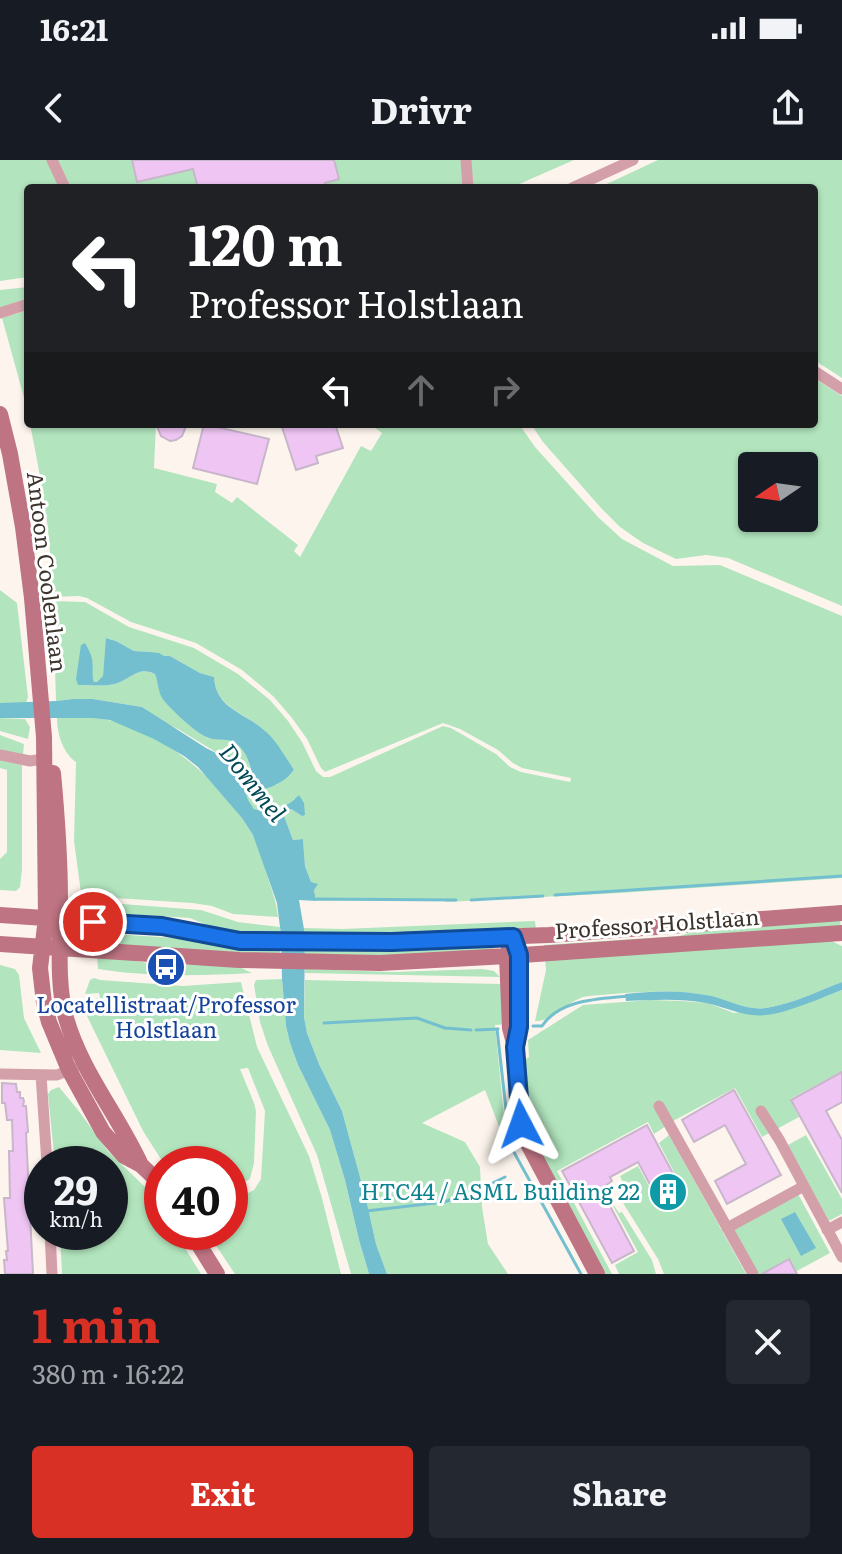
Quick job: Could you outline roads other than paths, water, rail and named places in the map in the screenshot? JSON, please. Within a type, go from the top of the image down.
[{"type":"main road","name":"Antoon Coolenlaan","points":[[0,414],[23,527],[32,598],[53,919]]},
{"type":"main road","name":"Antoon Coolenlaan","points":[[43,730],[53,756],[59,865],[52,947],[40,968],[44,1003],[49,1022],[76,1066],[103,1132],[124,1156],[144,1168]]},
{"type":"main road","name":"Professor Holstlaan","points":[[0,915],[162,926],[240,941],[342,942],[513,937],[842,913]]},
{"type":"main road","name":"Professor Holstlaan","points":[[0,944],[239,960],[380,963],[842,933]]},
{"type":"main road","points":[[513,937],[510,1028],[515,1047],[521,1124],[526,1140],[597,1274]]},
{"type":"main road","points":[[202,1250],[217,1274]]},
{"type":"street","points":[[52,160],[63,184]]},
{"type":"street","points":[[466,160],[468,184]]},
{"type":"street","points":[[581,184],[633,160]]},
{"type":"street","points":[[0,313],[24,305]]},
{"type":"street","points":[[818,374],[842,389]]},
{"type":"street","points":[[0,755],[30,761],[43,759]]},
{"type":"street","points":[[0,1074],[57,1075],[76,1066]]},
{"type":"street","points":[[41,1075],[46,1146]]},
{"type":"street","points":[[659,1106],[753,1274]]},
{"type":"street","points":[[761,1111],[842,1257]]},
{"type":"street","points":[[727,1228],[804,1186]]},
{"type":"street","points":[[827,1230],[842,1222]]},
{"type":"street","points":[[51,1250],[52,1274]]},
{"type":"water","points":[[106,638],[134,651],[170,656],[200,673],[214,677],[216,688],[225,703],[268,734],[294,770],[280,782],[262,789],[239,746],[232,741],[204,736],[184,721],[162,698],[155,674],[140,672],[109,685],[78,685],[76,679],[81,645],[85,643],[89,651],[93,662],[93,679],[97,682],[103,676]]},
{"type":"water","points":[[73,699],[142,707],[206,748],[218,754],[227,754],[235,759],[248,800],[254,809],[279,809],[299,795],[304,803],[305,815],[291,809],[284,816],[293,840],[303,839],[305,866],[311,882],[318,884],[314,890],[316,901],[299,900],[305,935],[304,1017],[319,1064],[342,1111],[376,1244],[387,1274],[369,1274],[330,1130],[290,1043],[286,1026],[277,903],[253,835],[198,767],[154,739],[110,720],[0,718],[0,703]]},
{"type":"water","points":[[842,982],[842,990],[804,1005],[758,1016],[696,1001],[626,1001],[625,994],[686,992],[750,1008],[766,1008]]},
{"type":"water","points":[[795,1212],[816,1248],[801,1256],[781,1219]]},
{"type":"waterway","points":[[555,895],[842,876]]},
{"type":"waterway","points":[[471,900],[543,896]]},
{"type":"waterway","points":[[316,899],[456,900]]},
{"type":"waterway","points":[[533,1026],[542,1026],[569,1005],[628,996]]},
{"type":"waterway","points":[[324,1023],[417,1018],[445,1028],[471,1030]]},
{"type":"waterway","points":[[497,1029],[510,1145],[581,1274]]},
{"type":"waterway","points":[[476,1030],[498,1029]]},
{"type":"waterway","points":[[366,1211],[444,1202],[505,1177]]},
{"type":"place","name":"Locatellistraat/Professor Holstlaan","points":[[166,967]]},
{"type":"place","name":"HTC44 / ASML Building 22","points":[[668,1192]]},
{"type":"water label","name":"Dommel","points":[[252,783]]}]
